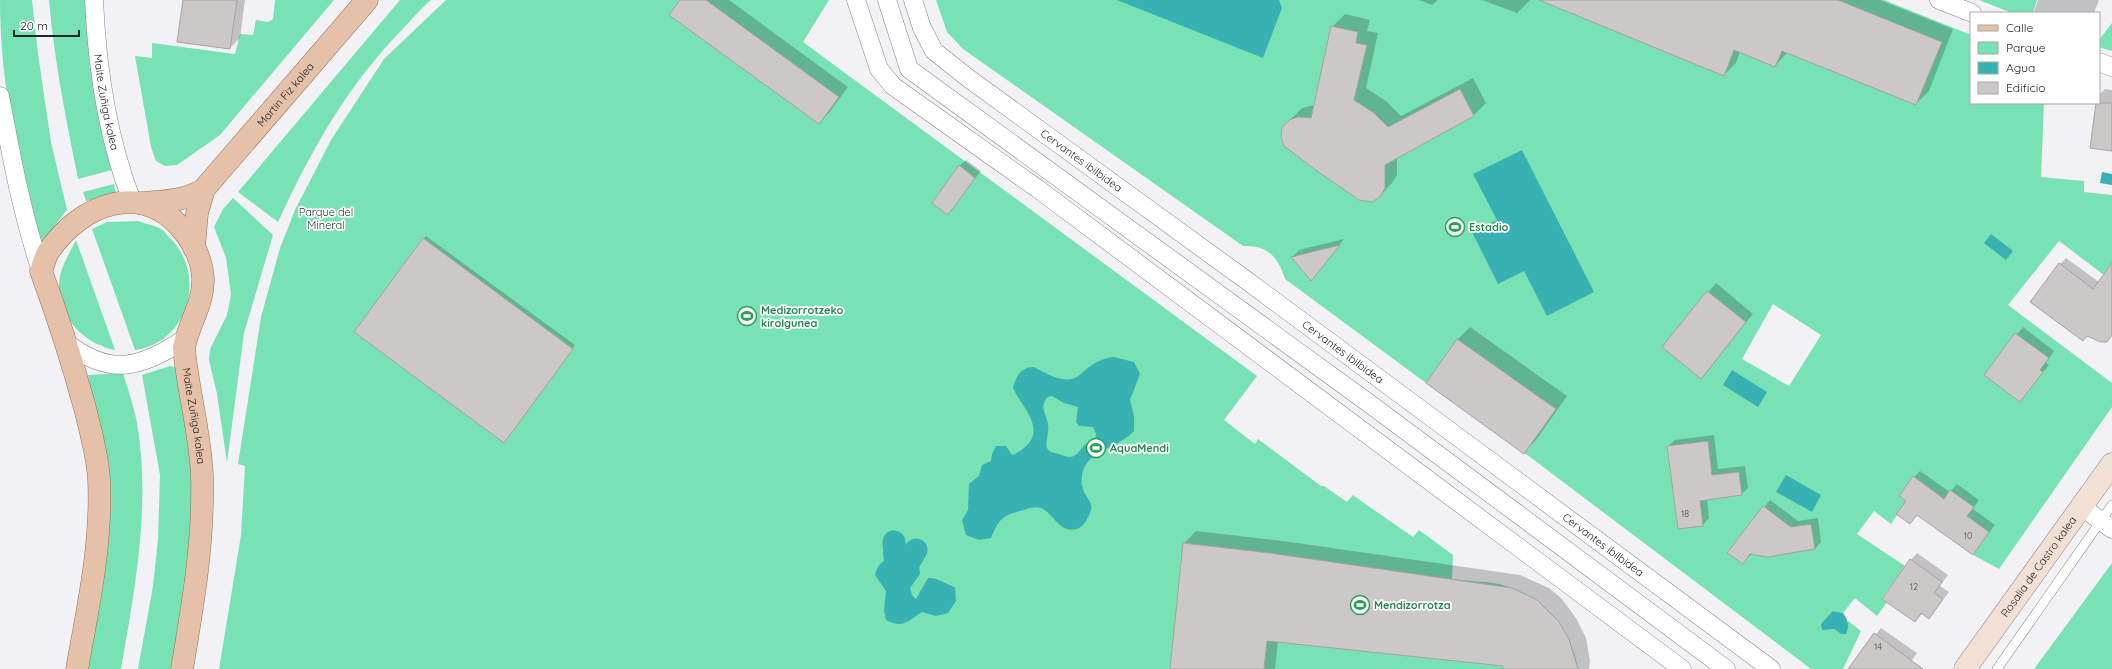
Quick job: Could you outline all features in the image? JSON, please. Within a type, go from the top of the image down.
[{"type":"main road","name":"Martin Fiz kalea","points":[[136,202],[182,199],[196,195],[204,189],[367,0]]},
{"type":"main road","name":"Martin Fiz kalea","points":[[194,248],[197,213],[204,189]]},
{"type":"main road","points":[[77,669],[97,548],[99,479],[94,443],[67,343],[41,270],[48,252],[62,234],[80,220],[98,209],[117,202],[136,202]]},
{"type":"main road","name":"Maite Zuñiga kalea","points":[[136,202],[162,212],[175,221],[189,238],[199,257],[203,278],[201,300],[186,338],[184,348],[197,428],[202,474],[202,524],[197,581],[182,669]]},
{"type":"street","name":"Maite Zuñiga kalea","points":[[94,0],[96,45],[110,130],[122,175],[136,202]]},
{"type":"street","points":[[856,0],[879,69],[893,86],[1038,189],[1682,669]]},
{"type":"street","points":[[862,0],[874,4],[890,1],[894,21],[909,69],[1374,407],[1726,669]]},
{"type":"street","name":"Cervantes ibilbidea","points":[[913,0],[922,28],[934,51],[968,78],[1246,280],[1771,669]]},
{"type":"street","points":[[1939,0],[1970,12]]},
{"type":"street","points":[[868,36],[874,30],[894,21],[905,21],[922,28]]},
{"type":"street","points":[[2100,62],[2112,67]]},
{"type":"street","points":[[0,96],[14,170],[31,239],[41,270]]},
{"type":"street","points":[[67,343],[83,356],[90,359],[105,364],[129,365],[149,360],[186,338]]},
{"type":"street","name":"Rosalia de Castro kalea","points":[[1965,669],[2112,464]]},
{"type":"street","points":[[2082,507],[2106,525]]},
{"type":"lane","points":[[1997,669],[2106,525],[2112,505]]},
{"type":"green space","points":[[0,0],[32,0],[38,54],[51,142],[67,210],[42,242],[25,183],[12,122],[3,62]]},
{"type":"green space","points":[[49,0],[86,0],[95,84],[112,170],[78,179],[57,67]]},
{"type":"green space","points":[[275,0],[334,0],[220,135],[177,165],[165,166],[156,161],[151,147],[135,56],[152,58],[152,43],[235,54],[240,34],[253,35],[256,20],[268,22],[273,19]]},
{"type":"green space","points":[[400,0],[431,0],[417,13],[376,58],[359,80],[315,148],[278,222],[238,192]]},
{"type":"green space","name":"Medizorrotzeko kirolgunea","points":[[446,0],[829,0],[803,42],[1257,376],[1224,420],[1255,444],[1258,439],[1321,486],[1324,486],[1347,502],[1353,495],[1413,537],[1419,530],[1453,555],[1452,579],[1499,584],[1528,595],[1541,604],[1552,614],[1569,639],[1578,669],[219,669],[241,535],[245,466],[238,464],[261,317],[280,248],[295,210],[331,140],[384,59]]},
{"type":"green space","name":"Estadio","points":[[936,0],[1884,0],[1970,35],[1970,104],[2044,104],[2041,177],[2084,181],[2084,192],[2112,195],[2112,263],[2104,275],[2059,241],[2008,305],[2112,383],[2112,407],[1999,569],[1973,555],[1989,532],[1967,516],[1973,507],[1950,490],[1944,499],[1913,477],[1906,501],[1891,524],[1874,511],[1857,534],[1905,566],[1882,598],[1887,602],[1877,616],[1855,598],[1843,613],[1833,611],[1834,629],[1841,634],[1848,628],[1848,621],[1861,631],[1843,669],[1811,669],[1530,457],[1426,383],[1285,279],[1279,264],[1271,254],[1265,250],[1252,246],[1243,246],[963,49],[947,32]],"holes":[[[1773,304],[1821,335],[1789,386],[1742,359]]]},
{"type":"green space","points":[[1979,0],[2037,0],[2033,12],[2009,12]]},
{"type":"green space","points":[[2112,23],[2112,51],[2100,47],[2100,39]]},
{"type":"green space","points":[[114,184],[116,193],[86,201],[83,192]]},
{"type":"green space","points":[[233,198],[273,235],[244,333],[227,463],[217,394],[209,360],[210,349],[227,315],[231,294],[226,258],[214,227],[223,209]]},
{"type":"green space","points":[[138,221],[159,228],[172,240],[183,255],[188,272],[189,290],[186,307],[179,322],[168,335],[153,345],[135,350],[92,229],[107,222]]},
{"type":"green space","points":[[76,240],[115,350],[93,342],[83,335],[68,318],[63,307],[60,295],[60,277],[65,261]]},
{"type":"green space","points":[[170,366],[175,367],[180,376],[190,429],[195,517],[174,669],[138,669],[153,586],[158,539],[160,475],[142,375]]},
{"type":"green space","points":[[123,373],[136,417],[141,454],[142,516],[140,547],[121,669],[85,669],[100,440],[88,375]]},
{"type":"green space","points":[[2112,563],[2112,669],[2034,669]]},
{"type":"water","points":[[1117,0],[1279,0],[1282,8],[1263,58]]},
{"type":"water","points":[[1522,150],[1594,292],[1547,316],[1524,271],[1498,284],[1472,232],[1497,220],[1473,174]]},
{"type":"water","points":[[2102,172],[2112,174],[2112,185],[2100,183]]},
{"type":"water","points":[[1991,234],[2013,251],[2006,260],[1984,243]]},
{"type":"water","name":"AquaMendi","points":[[1114,357],[1134,362],[1140,374],[1130,400],[1134,416],[1134,431],[1128,437],[1098,453],[1087,464],[1083,471],[1082,486],[1091,505],[1090,513],[1084,524],[1079,528],[1072,530],[1067,529],[1062,527],[1050,514],[1038,507],[1014,513],[1005,517],[996,527],[991,538],[979,540],[966,535],[962,520],[968,510],[969,484],[979,476],[982,465],[991,461],[992,454],[996,446],[1006,446],[1012,455],[1016,454],[1031,440],[1034,433],[1030,418],[1013,388],[1022,370],[1029,367],[1034,367],[1051,376],[1072,379],[1079,376],[1092,365],[1101,360]],"holes":[[[1052,396],[1064,403],[1078,407],[1076,422],[1079,426],[1093,427],[1096,434],[1095,439],[1088,442],[1076,455],[1071,457],[1049,450],[1046,444],[1048,425],[1043,407],[1045,401],[1048,397]]]},
{"type":"water","points":[[1732,370],[1767,392],[1758,407],[1723,385]]},
{"type":"water","points":[[1786,475],[1821,495],[1812,512],[1776,492]]},
{"type":"water","points":[[898,557],[919,566],[920,574],[910,588],[912,595],[916,599],[928,578],[938,580],[955,587],[956,601],[948,613],[936,616],[922,612],[909,621],[901,624],[892,623],[886,620],[884,611],[886,591],[875,575],[880,564],[890,558]]},
{"type":"water","points":[[1833,611],[1843,613],[1846,618],[1848,625],[1846,634],[1841,634],[1834,629],[1822,630],[1821,624]]},
{"type":"building","points":[[183,0],[237,0],[230,49],[177,42]]},
{"type":"building","points":[[680,0],[706,0],[839,97],[819,124],[669,15]]},
{"type":"building","points":[[1539,0],[1838,0],[1942,42],[1916,105],[1782,51],[1775,67],[1734,50],[1724,76]]},
{"type":"building","points":[[1331,26],[1358,32],[1356,43],[1367,45],[1354,100],[1374,113],[1388,127],[1460,89],[1474,116],[1385,165],[1385,188],[1380,197],[1372,202],[1359,200],[1317,171],[1284,146],[1281,137],[1282,128],[1289,120],[1298,117],[1311,118]]},
{"type":"building","points":[[2112,103],[2112,151],[2090,148],[2096,104]]},
{"type":"building","points":[[959,165],[975,178],[948,215],[932,203]]},
{"type":"building","points":[[423,238],[573,349],[504,443],[354,332]]},
{"type":"building","points":[[1340,245],[1311,281],[1291,257]]},
{"type":"building","points":[[2059,263],[2093,289],[2112,263],[2112,335],[2107,342],[2101,342],[2087,336],[2083,341],[2030,302]]},
{"type":"building","points":[[1707,291],[1746,322],[1701,379],[1662,347]]},
{"type":"building","points":[[2015,333],[2049,358],[2040,370],[2043,372],[2020,402],[1984,375]]},
{"type":"building","points":[[1457,339],[1556,409],[1524,454],[1426,383]]},
{"type":"building","points":[[1708,441],[1712,475],[1739,472],[1742,495],[1700,501],[1703,526],[1678,529],[1667,446]]},
{"type":"building","points":[[1913,476],[1944,499],[1950,490],[1974,507],[1967,516],[1989,532],[1973,555],[1917,515],[1910,524],[1896,514],[1906,501],[1899,496]]},
{"type":"building","points":[[1763,506],[1791,527],[1811,524],[1815,549],[1767,557],[1750,554],[1743,564],[1727,553]]},
{"type":"building","name":"Mendizorrotza","points":[[1183,543],[1270,553],[1512,588],[1537,600],[1559,622],[1569,639],[1578,669],[1503,669],[1503,666],[1267,641],[1264,669],[1170,669]]},
{"type":"building","points":[[1910,559],[1942,582],[1934,593],[1943,599],[1929,619],[1921,613],[1915,622],[1882,599]]},
{"type":"building","points":[[1874,633],[1923,669],[1848,669]]},
{"type":"waterway","points":[[894,542],[895,557]]},
{"type":"waterway","points":[[909,562],[916,550]]},
{"type":"place","name":"Estadio","points":[[1455,227]]},
{"type":"place","name":"Medizorrotzeko kirolgunea","points":[[747,316]]},
{"type":"place","name":"AquaMendi","points":[[1096,448]]},
{"type":"place","name":"Mendizorrotza","points":[[1360,605]]},
{"type":"park label","name":"Parque del Mineral","points":[[326,218]]}]
